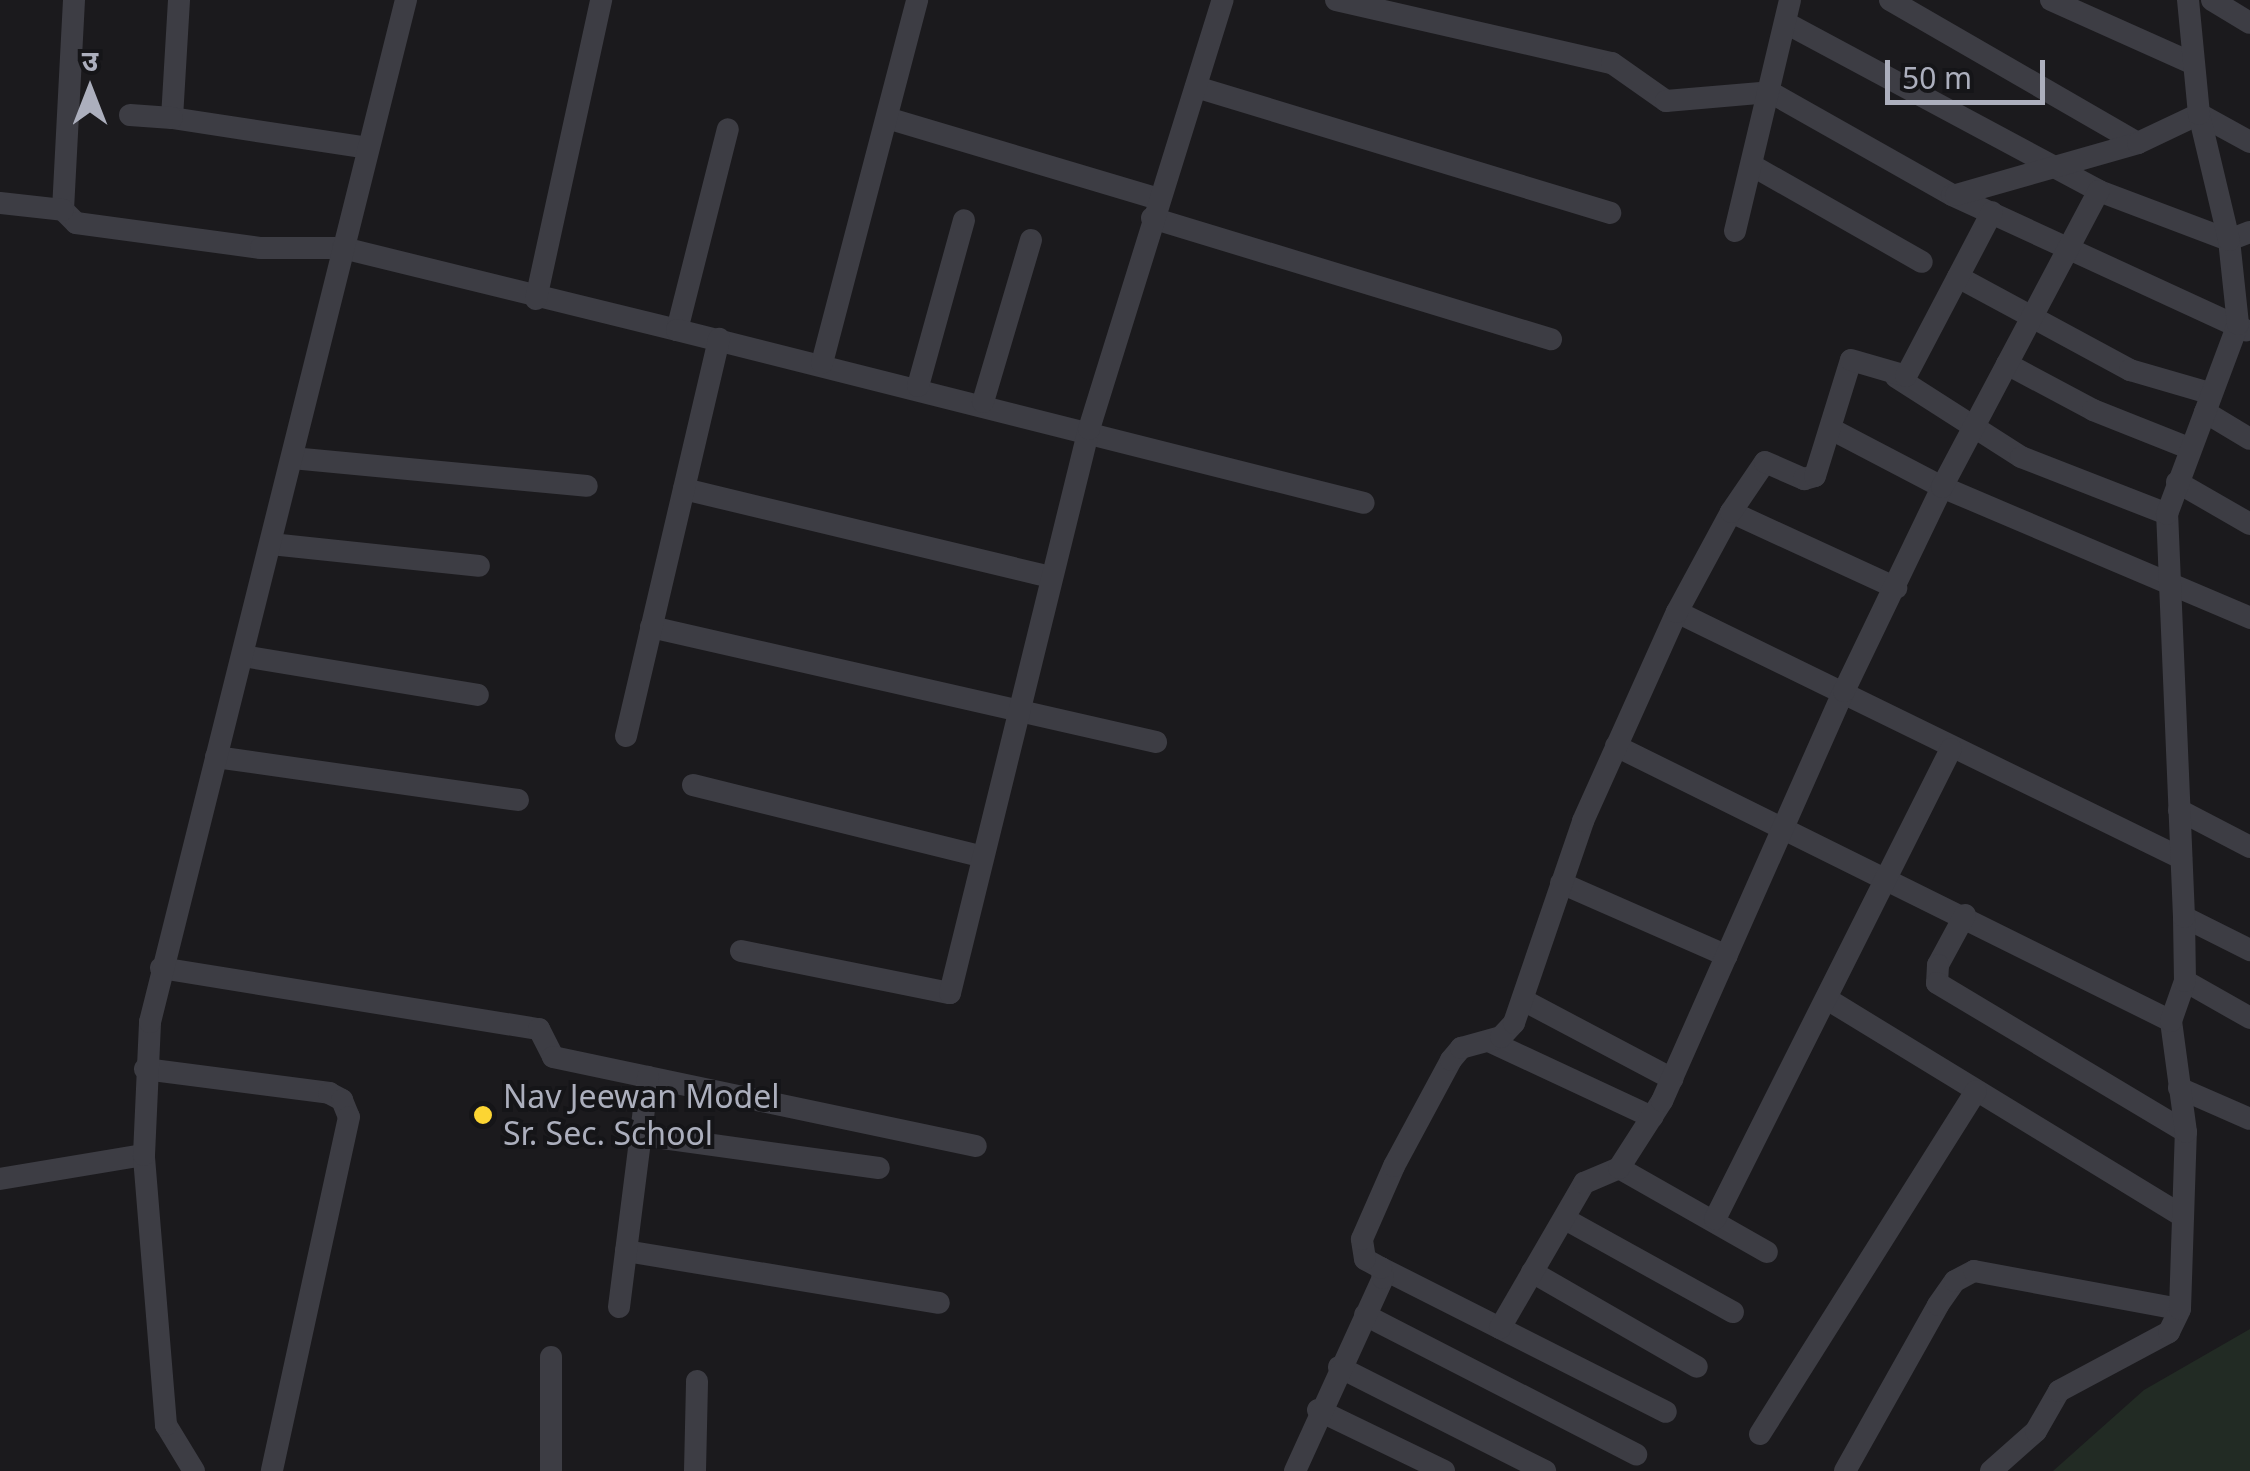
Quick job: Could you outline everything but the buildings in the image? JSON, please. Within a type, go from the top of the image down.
[{"type":"street","points":[[63,210],[74,0]]},
{"type":"street","points":[[172,118],[179,0]]},
{"type":"street","points":[[194,1471],[166,1425],[144,1156],[146,1069],[161,968],[244,656],[406,0]]},
{"type":"street","points":[[536,299],[601,0]]},
{"type":"street","points":[[822,362],[917,0]]},
{"type":"street","points":[[741,951],[950,993],[980,856],[1089,428],[1223,0]]},
{"type":"street","points":[[1336,0],[1612,63],[1666,101],[1770,92],[1952,194],[2073,248],[2143,287],[2244,329]]},
{"type":"street","points":[[1890,0],[2138,143]]},
{"type":"street","points":[[2051,0],[2192,63]]},
{"type":"street","points":[[1991,1471],[2036,1431],[2060,1391],[2170,1332],[2180,1308],[2186,1132],[2171,1021],[2185,982],[2184,917],[2167,514],[2207,402],[2244,329],[2240,236],[2199,114],[2188,0]]},
{"type":"street","points":[[2212,0],[2250,23]]},
{"type":"street","points":[[1735,230],[1788,11],[2099,192],[2240,236]]},
{"type":"street","points":[[1196,86],[1610,213]]},
{"type":"street","points":[[1952,194],[2056,170],[2138,143],[2199,114]]},
{"type":"street","points":[[2199,114],[2250,142]]},
{"type":"street","points":[[130,115],[368,148]]},
{"type":"street","points":[[887,118],[1551,338]]},
{"type":"street","points":[[677,330],[728,129]]},
{"type":"street","points":[[1753,166],[1922,262]]},
{"type":"street","points":[[1500,1328],[1584,1183],[1619,1168],[1652,1117],[1727,956],[1780,824],[1942,487],[2073,248],[2099,192]]},
{"type":"street","points":[[0,203],[63,210],[76,223],[93,226],[262,248],[343,248],[536,299],[822,362],[1089,428],[1364,503]]},
{"type":"street","points":[[1896,377],[1906,376],[1992,212]]},
{"type":"street","points":[[918,386],[964,220]]},
{"type":"street","points":[[983,402],[1030,240]]},
{"type":"street","points":[[1958,278],[2130,370],[2207,402],[2250,439]]},
{"type":"street","points":[[626,736],[718,339]]},
{"type":"street","points":[[1666,1412],[1365,1259],[1362,1240],[1394,1166],[1451,1060],[1461,1048],[1490,1042],[1514,1024],[1560,883],[1616,746],[1677,612],[1731,512],[1765,462],[1804,479],[1814,476],[1833,430],[1851,360],[1896,377],[2022,457],[2167,514]]},
{"type":"street","points":[[2007,364],[2093,410],[2190,449]]},
{"type":"street","points":[[1833,430],[1942,487],[2168,587],[2250,618]]},
{"type":"street","points":[[292,458],[587,486]]},
{"type":"street","points":[[2177,482],[2250,524]]},
{"type":"street","points":[[684,489],[1052,577]]},
{"type":"street","points":[[1731,512],[1896,588]]},
{"type":"street","points":[[271,544],[479,566]]},
{"type":"street","points":[[1677,612],[1844,691],[1950,749],[2181,858]]},
{"type":"street","points":[[652,627],[1156,742]]},
{"type":"street","points":[[244,656],[478,694]]},
{"type":"street","points":[[1616,746],[1887,875],[2171,1021]]},
{"type":"street","points":[[1715,1219],[1950,749]]},
{"type":"street","points":[[216,758],[518,800]]},
{"type":"street","points":[[693,785],[980,856]]},
{"type":"street","points":[[2179,810],[2250,847]]},
{"type":"street","points":[[1560,883],[1727,956]]},
{"type":"street","points":[[1964,916],[1938,965],[1938,982],[2186,1132]]},
{"type":"street","points":[[2184,917],[2250,950]]},
{"type":"street","points":[[161,968],[540,1030],[553,1057],[976,1146]]},
{"type":"street","points":[[2185,982],[2250,1018]]},
{"type":"street","points":[[1827,999],[2184,1216]]},
{"type":"street","points":[[1523,1000],[1672,1078]]},
{"type":"street","points":[[1490,1042],[1652,1117]]},
{"type":"street","points":[[146,1069],[328,1093],[342,1100],[348,1117],[272,1471]]},
{"type":"street","points":[[619,1307],[648,1078]]},
{"type":"street","points":[[2179,1088],[2250,1119]]},
{"type":"street","points":[[1760,1434],[1976,1090]]},
{"type":"street","points":[[640,1135],[879,1168]]},
{"type":"street","points":[[0,1180],[144,1156]]},
{"type":"street","points":[[1619,1168],[1715,1219],[1767,1252]]},
{"type":"street","points":[[1565,1219],[1732,1312]]},
{"type":"street","points":[[626,1252],[939,1303]]},
{"type":"street","points":[[1295,1471],[1318,1410],[1365,1315],[1381,1268]]},
{"type":"street","points":[[1845,1471],[1938,1305],[1954,1281],[1974,1271],[2180,1308]]},
{"type":"street","points":[[1532,1272],[1697,1367]]},
{"type":"street","points":[[1365,1315],[1636,1454]]},
{"type":"street","points":[[551,1357],[551,1471]]},
{"type":"street","points":[[1339,1367],[1545,1471]]},
{"type":"street","points":[[695,1471],[696,1381]]},
{"type":"street","points":[[1318,1410],[1444,1471]]},
{"type":"shaded area","points":[[2250,1329],[2250,1471],[2053,1471],[2144,1390]]},
{"type":"place","name":"Nav Jeewan Model Sr. Sec. School","points":[[483,1115]]}]
